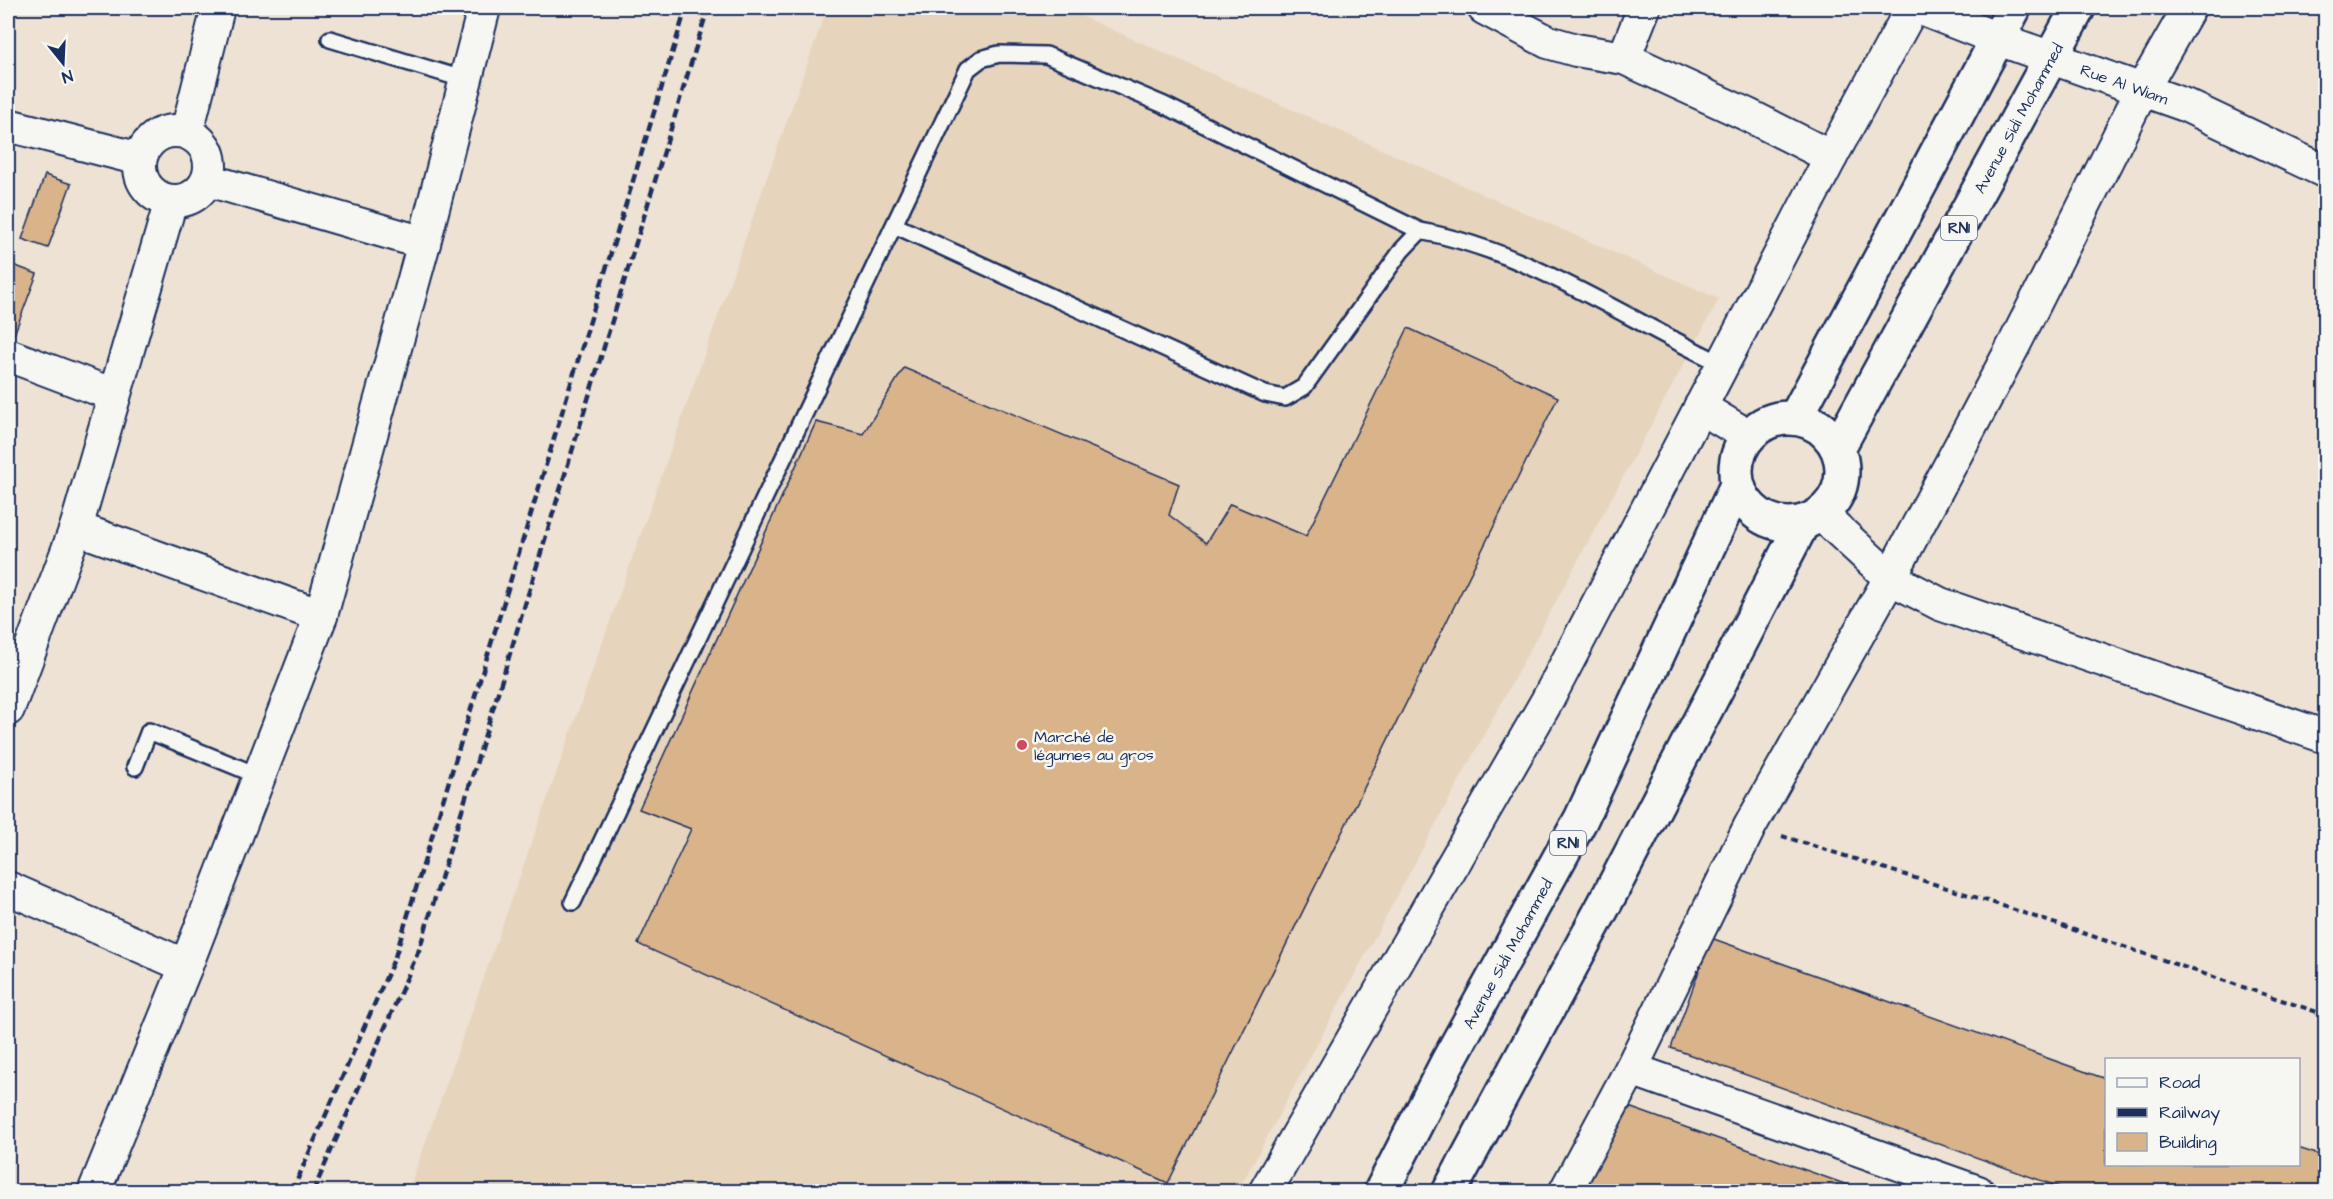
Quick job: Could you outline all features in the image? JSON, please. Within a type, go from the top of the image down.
[{"type":"main road","points":[[1796,417],[2014,8]]},
{"type":"main road","name":"Avenue Sidi Mohammed","points":[[1838,448],[2078,8]]},
{"type":"main road","points":[[1449,1191],[1812,518],[1834,499],[1842,474],[1838,448],[1821,428],[1796,417],[1770,420],[1748,436]]},
{"type":"main road","name":"RN1","points":[[1737,485],[1736,459],[1748,436]]},
{"type":"main road","points":[[1737,485],[1751,509],[1776,523],[1812,518]]},
{"type":"main road","name":"Avenue Sidi Mohammed","points":[[1381,1191],[1447,1063],[1581,819],[1737,485]]},
{"type":"street","points":[[187,132],[218,8]]},
{"type":"street","points":[[94,1191],[186,966],[321,616],[424,243],[484,8]]},
{"type":"street","points":[[1484,8],[1548,42],[1576,50],[1624,58],[1748,115],[1831,157]]},
{"type":"street","points":[[1624,58],[1644,8]]},
{"type":"street","points":[[1265,1191],[1547,701],[1831,157],[1912,8]]},
{"type":"street","name":"Rue Al Wiam","points":[[1919,8],[1998,39],[2185,105],[2325,172]]},
{"type":"street","points":[[1565,1191],[1631,1069],[1750,826],[1890,578],[2014,345],[2142,90],[2189,8]]},
{"type":"street","points":[[8,125],[140,159]]},
{"type":"street","points":[[168,131],[187,132],[202,142],[208,152],[210,163],[208,180],[201,189],[182,201],[160,198],[146,186],[140,171],[140,159],[145,147],[154,137],[168,131]]},
{"type":"street","points":[[208,180],[424,243]]},
{"type":"street","points":[[8,709],[76,528],[171,201]]},
{"type":"street","points":[[8,355],[114,395]]},
{"type":"street","points":[[1700,407],[1748,436]]},
{"type":"street","points":[[1812,518],[1890,578],[1940,604],[2325,737]]},
{"type":"street","points":[[76,528],[321,616]]},
{"type":"street","points":[[8,888],[186,966]]},
{"type":"street","points":[[1631,1069],[1978,1191]]},
{"type":"lane","points":[[330,39],[466,80]]},
{"type":"lane","points":[[573,902],[969,69],[981,59],[999,54],[1046,55],[1153,100],[1420,231],[1450,237],[1518,261],[1722,364]]},
{"type":"lane","points":[[894,225],[1265,394],[1285,398],[1304,387],[1402,250],[1420,231]]},
{"type":"lane","points":[[135,767],[150,731],[259,776]]},
{"type":"path","points":[[1750,826],[1994,903],[2325,1015]]},
{"type":"shaded area","name":"Marché de légumes au gros","points":[[827,8],[1063,8],[1719,299],[1238,1191],[408,1192]]},
{"type":"building","points":[[45,175],[71,184],[48,248],[22,239]]},
{"type":"building","points":[[8,263],[37,274],[12,340],[8,338]]},
{"type":"building","points":[[1408,328],[1558,397],[1168,1183],[638,944],[691,829],[639,809],[816,422],[863,434],[904,368],[1179,484],[1169,515],[1206,543],[1230,504],[1306,536]]},
{"type":"building","points":[[1711,938],[2105,1079],[2105,1166],[2300,1166],[2300,1149],[2326,1157],[2326,1192],[2073,1192],[1671,1048]]},
{"type":"building","points":[[1626,1106],[1856,1188],[1854,1192],[1581,1192]]},
{"type":"railway","points":[[292,1192],[395,957],[686,8]]},
{"type":"railway","points":[[313,1192],[419,950],[708,8]]},
{"type":"place","name":"Marché de légumes au gros","points":[[1022,745]]}]
